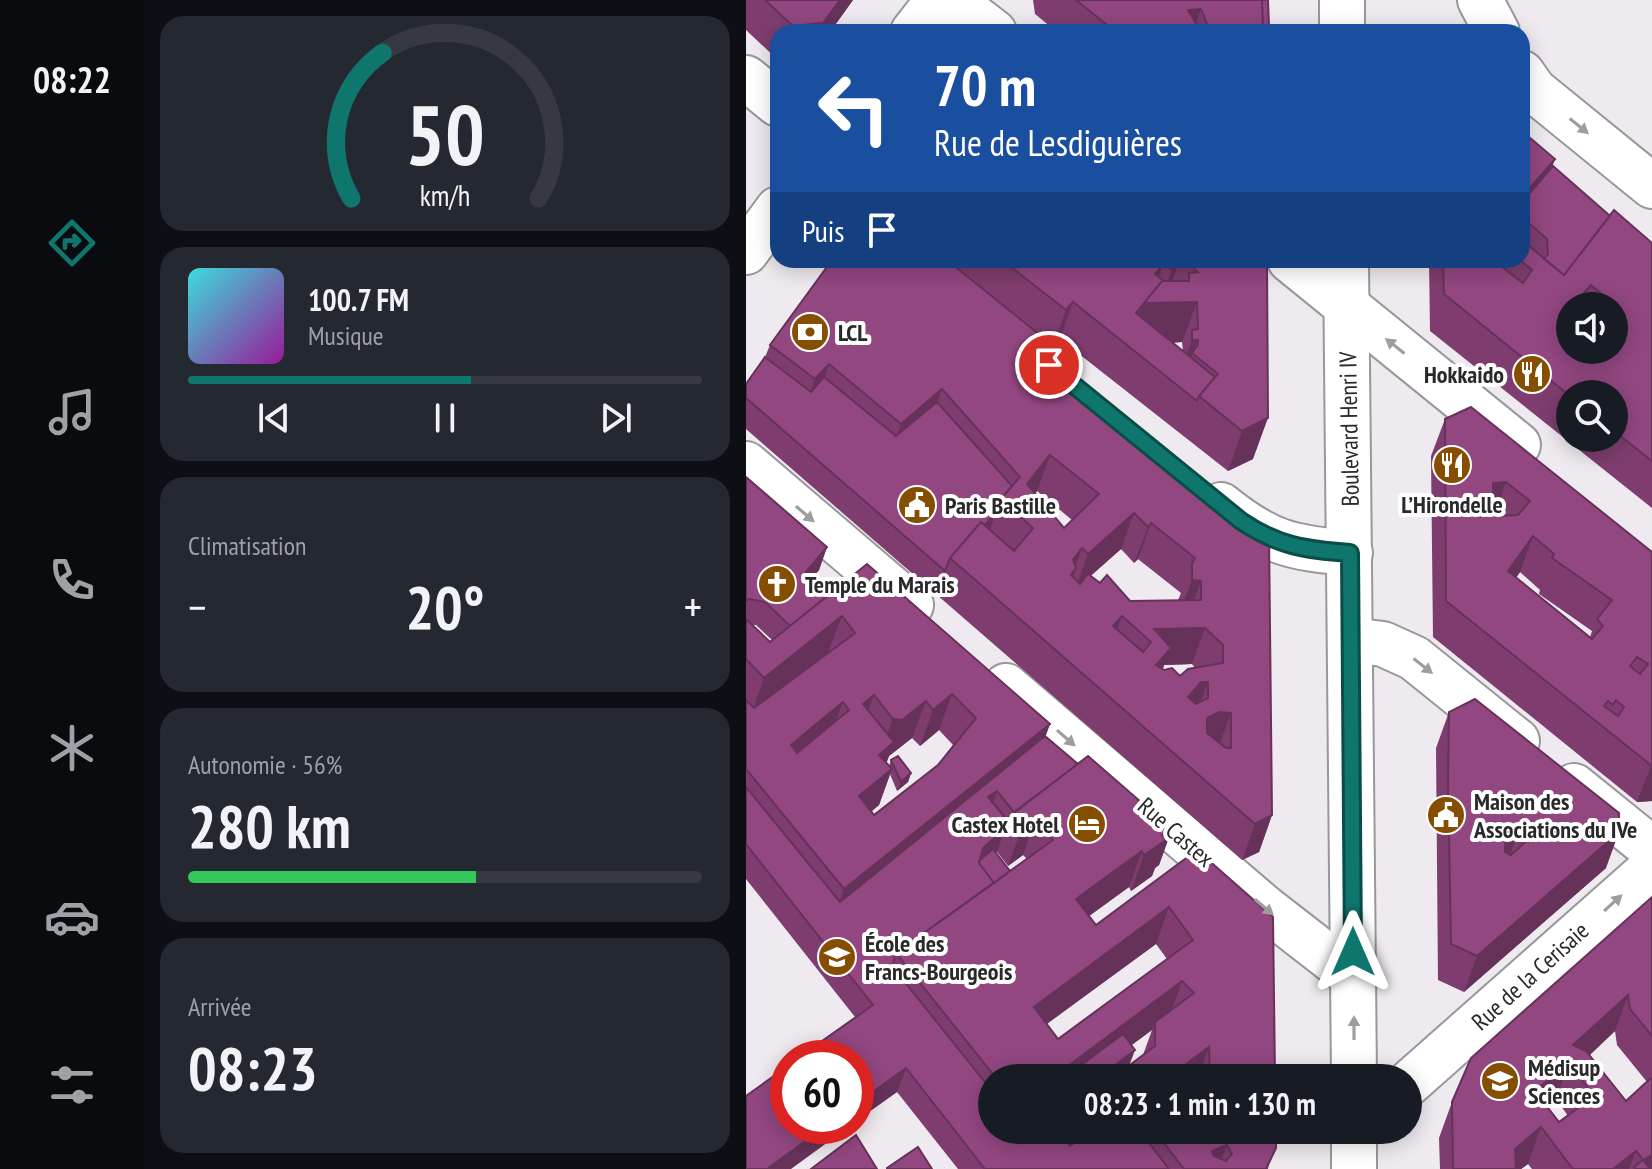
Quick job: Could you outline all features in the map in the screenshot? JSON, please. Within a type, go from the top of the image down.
[{"type":"street","points":[[919,24],[938,0]]},
{"type":"street","points":[[952,0],[984,24]]},
{"type":"street","points":[[1342,0],[1342,24]]},
{"type":"street","points":[[1480,0],[1493,24]]},
{"type":"street","points":[[746,78],[770,98]]},
{"type":"street","points":[[1530,84],[1652,186]]},
{"type":"street","points":[[746,252],[770,220]]},
{"type":"street","points":[[1299,268],[1347,310],[1553,474]]},
{"type":"street","name":"Boulevard Henri IV","points":[[1346,268],[1354,1064]]},
{"type":"street","points":[[746,464],[939,629]]},
{"type":"street","points":[[1194,483],[1270,540],[1309,550],[1350,553]]},
{"type":"street","points":[[1351,640],[1383,644],[1414,658],[1652,849]]},
{"type":"street","name":"Rue Castex","points":[[975,660],[1264,907],[1354,977]]},
{"type":"street","name":"Rue de la Cerisaie","points":[[1422,1072],[1652,868]]},
{"type":"street","points":[[1354,1144],[1354,1169]]},
{"type":"building","points":[[765,0],[840,0],[823,23],[791,24]]},
{"type":"building","points":[[1076,0],[1262,0],[1263,24],[1207,24],[1201,9],[1188,10],[1196,24],[1106,24]]},
{"type":"building","points":[[1262,0],[1268,0],[1269,24],[1263,24]]},
{"type":"building","points":[[1530,138],[1555,159],[1530,188]]},
{"type":"building","points":[[1553,166],[1610,216],[1564,275],[1544,259],[1548,254],[1547,239],[1530,224],[1530,193]]},
{"type":"building","points":[[1614,210],[1652,243],[1652,461],[1628,442],[1628,380],[1556,380],[1556,385],[1444,294],[1443,268],[1503,268],[1523,283],[1532,270],[1530,247],[1564,275]]},
{"type":"building","points":[[826,268],[957,268],[1078,366],[1081,371],[1075,380],[1269,534],[1272,815],[1255,824],[950,558],[981,522],[1014,551],[1033,528],[1001,499],[1020,477],[942,389],[901,424],[829,364],[815,379],[770,345]],"holes":[[[1050,455],[1099,494],[1064,528],[1027,484]],[[1134,513],[1148,527],[1151,523],[1195,558],[1192,580],[1201,581],[1201,600],[1130,601],[1107,575],[1100,583],[1088,574],[1080,584],[1071,575],[1076,568],[1073,560],[1082,548],[1088,554]],[[1122,616],[1151,642],[1143,652],[1113,626]],[[1205,628],[1223,645],[1223,663],[1188,669],[1180,676],[1172,668],[1164,670],[1156,665],[1171,648],[1154,629]],[[1201,682],[1208,682],[1208,698],[1196,704],[1188,697]],[[1219,712],[1231,713],[1231,748],[1226,748],[1207,733],[1207,718]]]},
{"type":"building","points":[[1012,268],[1160,268],[1155,274],[1164,281],[1136,313],[1215,377],[1197,401],[1073,302],[1066,310]]},
{"type":"building","points":[[1193,268],[1267,268],[1268,418],[1242,431],[1199,396],[1218,374],[1192,353],[1198,345],[1198,340],[1192,340],[1192,330],[1198,329],[1197,302],[1144,303],[1162,281],[1189,281],[1189,273],[1198,272]]},
{"type":"building","name":"Paris Bastille","points":[[765,357],[811,392],[824,377],[896,436],[937,402],[1012,486],[985,525],[981,522],[950,558],[945,571],[746,398],[746,384]]},
{"type":"building","points":[[1471,407],[1652,552],[1652,766],[1446,601],[1445,419]],"holes":[[[1506,482],[1530,501],[1518,515],[1493,516],[1493,483]],[[1533,536],[1554,554],[1552,558],[1612,600],[1597,619],[1603,626],[1592,639],[1508,571]],[[1637,657],[1648,664],[1640,674],[1630,666]],[[1616,700],[1624,707],[1618,716],[1604,706],[1608,701],[1613,705]]]},
{"type":"building","name":"Temple du Marais","points":[[746,477],[827,547],[805,573],[830,594],[790,626],[765,602],[746,601]]},
{"type":"building","points":[[867,564],[1050,724],[844,889],[746,769],[746,700],[754,708],[855,633],[842,616],[764,678],[746,659],[746,619],[770,642]],"holes":[[[952,694],[976,718],[938,765],[874,815],[859,796],[892,769],[879,755],[894,742],[863,704],[874,695],[893,719],[902,720],[926,701],[933,710]],[[843,702],[849,710],[797,753],[791,745]]]},
{"type":"building","points":[[1475,699],[1619,813],[1619,832],[1477,956],[1451,944],[1449,712]],"holes":[[[1521,826],[1531,837],[1511,855],[1505,852],[1505,828]]]},
{"type":"building","points":[[1045,736],[1078,764],[1014,812],[997,791],[988,797],[1008,821],[1005,828],[983,848],[979,863],[994,883],[896,953],[892,966],[978,1074],[978,1144],[1150,1144],[1169,1169],[985,1169],[906,1068],[874,1091],[874,1040],[823,1040],[873,1005],[746,844],[746,787],[840,902]]},
{"type":"building","points":[[898,756],[911,773],[901,782],[891,760]]},
{"type":"building","points":[[1088,756],[1172,829],[1162,835],[1166,840],[1144,855],[1142,851],[1076,899],[1096,925],[1197,850],[1273,917],[1275,1064],[1210,1064],[1209,1047],[1186,1064],[1131,1064],[1155,1046],[1155,1022],[1194,993],[1182,981],[1071,1064],[985,1064],[896,953],[1053,840],[1036,818],[1021,830],[1010,816]],"holes":[[[1169,907],[1193,940],[1058,1039],[1034,1007]]]},
{"type":"building","points":[[993,849],[1010,871],[994,883],[979,863]]},
{"type":"building","points":[[1652,897],[1652,1036],[1630,1009],[1628,995],[1573,1045],[1586,1051],[1626,1101],[1652,1079],[1652,1155],[1643,1160],[1636,1151],[1613,1169],[1573,1169],[1541,1127],[1515,1149],[1516,1169],[1453,1169],[1452,1102],[1471,1058]],"holes":[[[1569,1063],[1594,1096],[1559,1122],[1535,1091]]]},
{"type":"building","points":[[1123,1034],[1135,1050],[1116,1064],[1083,1064]]},
{"type":"building","points":[[770,1079],[770,1144],[801,1144],[767,1169],[746,1169],[746,1096]]},
{"type":"building","points":[[844,1144],[862,1144],[877,1169],[811,1169]]},
{"type":"building","points":[[1165,1144],[1276,1144],[1266,1169],[1184,1169]],"holes":[[[1227,1145],[1232,1154],[1226,1161],[1214,1156],[1212,1151]]]},
{"type":"building","points":[[918,1147],[932,1169],[887,1169],[887,1168]]},
{"type":"building","points":[[1643,1160],[1650,1169],[1635,1169],[1634,1167]]},
{"type":"place","name":"LCL","points":[[810,332]]},
{"type":"place","name":"Hokkaido","points":[[1532,374]]},
{"type":"place","name":"L’Hirondelle","points":[[1452,465]]},
{"type":"place","name":"Paris Bastille","points":[[917,505]]},
{"type":"place","name":"Temple du Marais","points":[[777,584]]},
{"type":"place","name":"Maison des Associations du IVe","points":[[1446,815]]},
{"type":"place","name":"Castex Hotel","points":[[1087,824]]},
{"type":"place","name":"École des Francs-Bourgeois","points":[[837,957]]},
{"type":"place","name":"Médisup Sciences","points":[[1500,1081]]},
{"type":"route","points":[[1049,365],[1241,521],[1270,540],[1309,550],[1350,553],[1353,952]]}]
